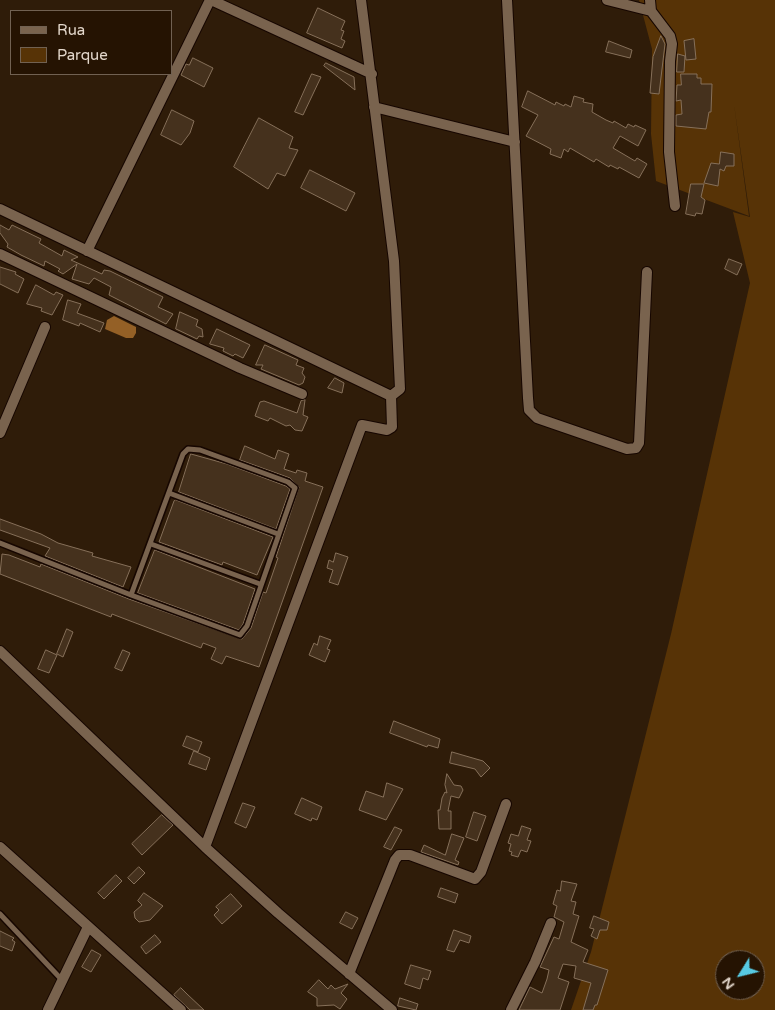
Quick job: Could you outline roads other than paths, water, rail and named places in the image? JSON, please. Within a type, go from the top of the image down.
[{"type":"street","points":[[87,251],[210,0],[372,74]]},
{"type":"street","points":[[360,0],[372,74],[374,107],[394,270],[401,378],[400,389],[391,396]]},
{"type":"street","points":[[508,0],[528,398],[532,414],[611,444],[627,449],[636,448],[639,443],[647,272]]},
{"type":"street","points":[[607,0],[651,11]]},
{"type":"street","points":[[650,0],[651,11],[670,36],[672,44],[669,152],[675,206]]},
{"type":"street","points":[[374,107],[515,142]]},
{"type":"street","points":[[0,209],[391,396]]},
{"type":"street","points":[[0,254],[240,368],[302,394]]},
{"type":"street","points":[[0,434],[45,327]]},
{"type":"street","points":[[205,847],[362,424],[388,430],[392,427],[391,396]]},
{"type":"street","points":[[0,651],[205,847],[392,1010]]},
{"type":"street","points":[[349,974],[395,860],[399,855],[410,855],[475,879],[481,872],[506,804]]},
{"type":"street","points":[[0,846],[181,1010]]},
{"type":"street","points":[[511,1010],[551,923]]},
{"type":"street","points":[[48,1010],[88,927]]},
{"type":"lane","points":[[0,543],[131,595],[240,635],[247,626],[260,584],[295,488],[288,482],[194,449],[188,449],[183,454],[131,595]]},
{"type":"lane","points":[[169,493],[278,534]]},
{"type":"lane","points":[[151,544],[260,584]]},
{"type":"lane","points":[[0,914],[17,929],[62,980]]}]
